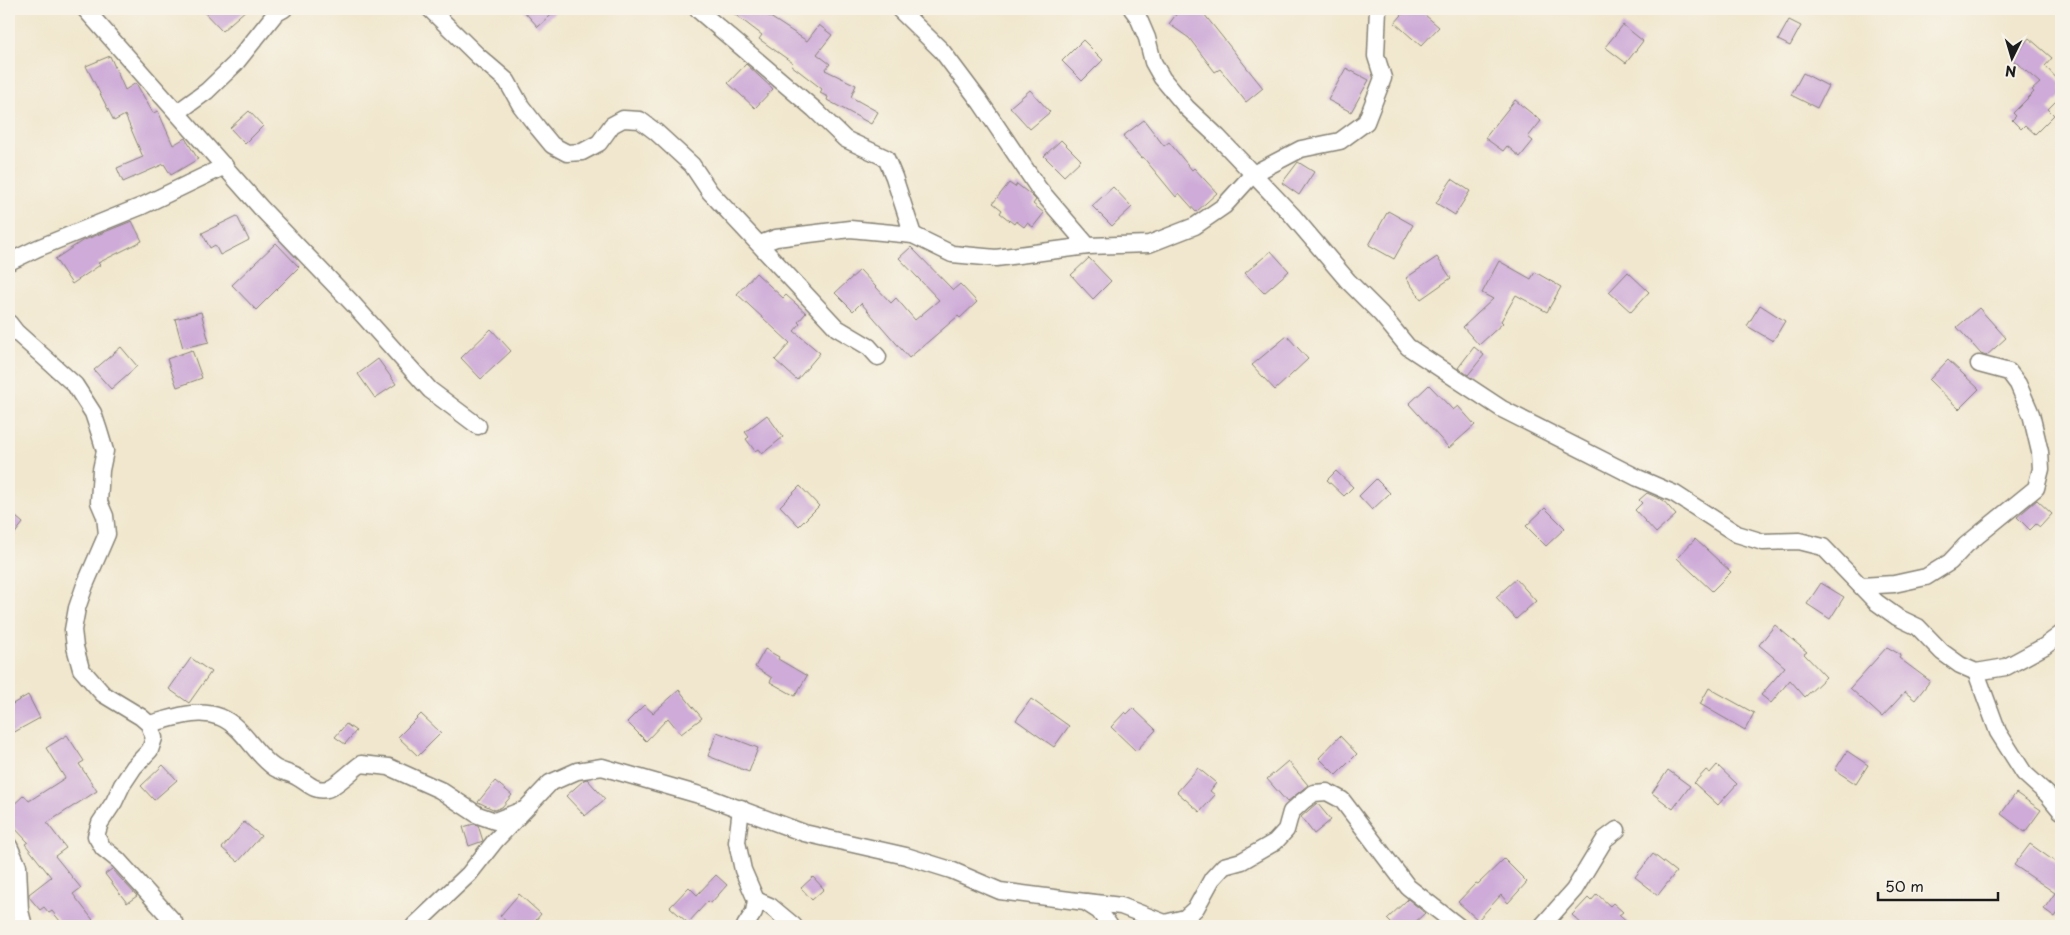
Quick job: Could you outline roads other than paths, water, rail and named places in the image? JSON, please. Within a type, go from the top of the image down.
[{"type":"street","points":[[85,9],[98,25],[120,46],[161,96],[178,112],[261,208],[353,304],[430,390],[478,426]]},
{"type":"street","points":[[178,112],[207,91],[235,64],[275,14],[284,9]]},
{"type":"street","points":[[430,9],[507,81],[521,106],[552,145],[567,153],[582,152],[599,143],[612,125],[623,119],[640,120],[692,165],[710,192],[837,328],[869,348],[878,356]]},
{"type":"street","points":[[697,9],[814,109],[845,139],[886,158],[913,235]]},
{"type":"street","points":[[899,9],[942,51],[1040,189],[1088,246]]},
{"type":"street","points":[[1132,9],[1138,16],[1147,38],[1153,62],[1162,78],[1187,108],[1218,137],[1292,215],[1348,281],[1381,314],[1408,347],[1502,410],[1638,478],[1675,494],[1737,534],[1763,542],[1798,542],[1823,547],[1876,602],[1897,617],[1918,627],[1942,652],[1960,665],[1976,672],[2006,667],[2045,646],[2061,634]]},
{"type":"street","points":[[760,244],[776,238],[850,230],[913,235],[952,254],[996,258],[1088,246],[1149,244],[1195,226],[1224,206],[1253,174],[1301,148],[1340,141],[1366,122],[1383,78],[1376,56],[1378,9]]},
{"type":"street","points":[[9,262],[46,244],[142,206],[225,166]]},
{"type":"street","points":[[9,323],[16,332],[75,385],[93,413],[105,451],[99,502],[105,516],[107,534],[85,584],[78,608],[73,630],[75,648],[81,668],[103,694],[141,717],[149,724],[154,738],[150,750],[134,767],[122,784],[114,802],[100,824],[96,836],[103,848],[118,860],[174,922],[173,926]]},
{"type":"street","points":[[1861,586],[1894,584],[1926,577],[1950,562],[1966,545],[2036,488],[2041,469],[2040,452],[2031,414],[2018,384],[2009,372],[1979,364]]},
{"type":"street","points":[[1976,672],[1998,732],[2024,773],[2047,794],[2061,812]]},
{"type":"street","points":[[149,724],[187,714],[218,716],[236,725],[262,757],[276,769],[296,776],[316,790],[327,789],[338,784],[346,774],[361,764],[389,767],[440,790],[478,815],[495,821],[524,809]]},
{"type":"street","points":[[414,926],[469,874],[524,809],[550,784],[577,771],[602,767],[741,808],[804,833],[906,856],[951,870],[1000,892],[1121,906],[1165,923],[1185,918],[1196,908],[1212,879],[1224,866],[1242,861],[1275,842],[1286,830],[1291,812],[1303,800],[1314,793],[1327,792],[1342,800],[1408,887],[1458,926]]},
{"type":"street","points":[[741,808],[737,842],[743,870],[756,900],[754,912],[745,926]]},
{"type":"street","points":[[1542,926],[1574,890],[1605,840],[1617,830]]},
{"type":"street","points":[[9,846],[18,866],[20,911],[24,926]]},
{"type":"street","points":[[756,900],[770,906],[794,926]]},
{"type":"street","points":[[1085,902],[1099,911],[1110,926]]}]
